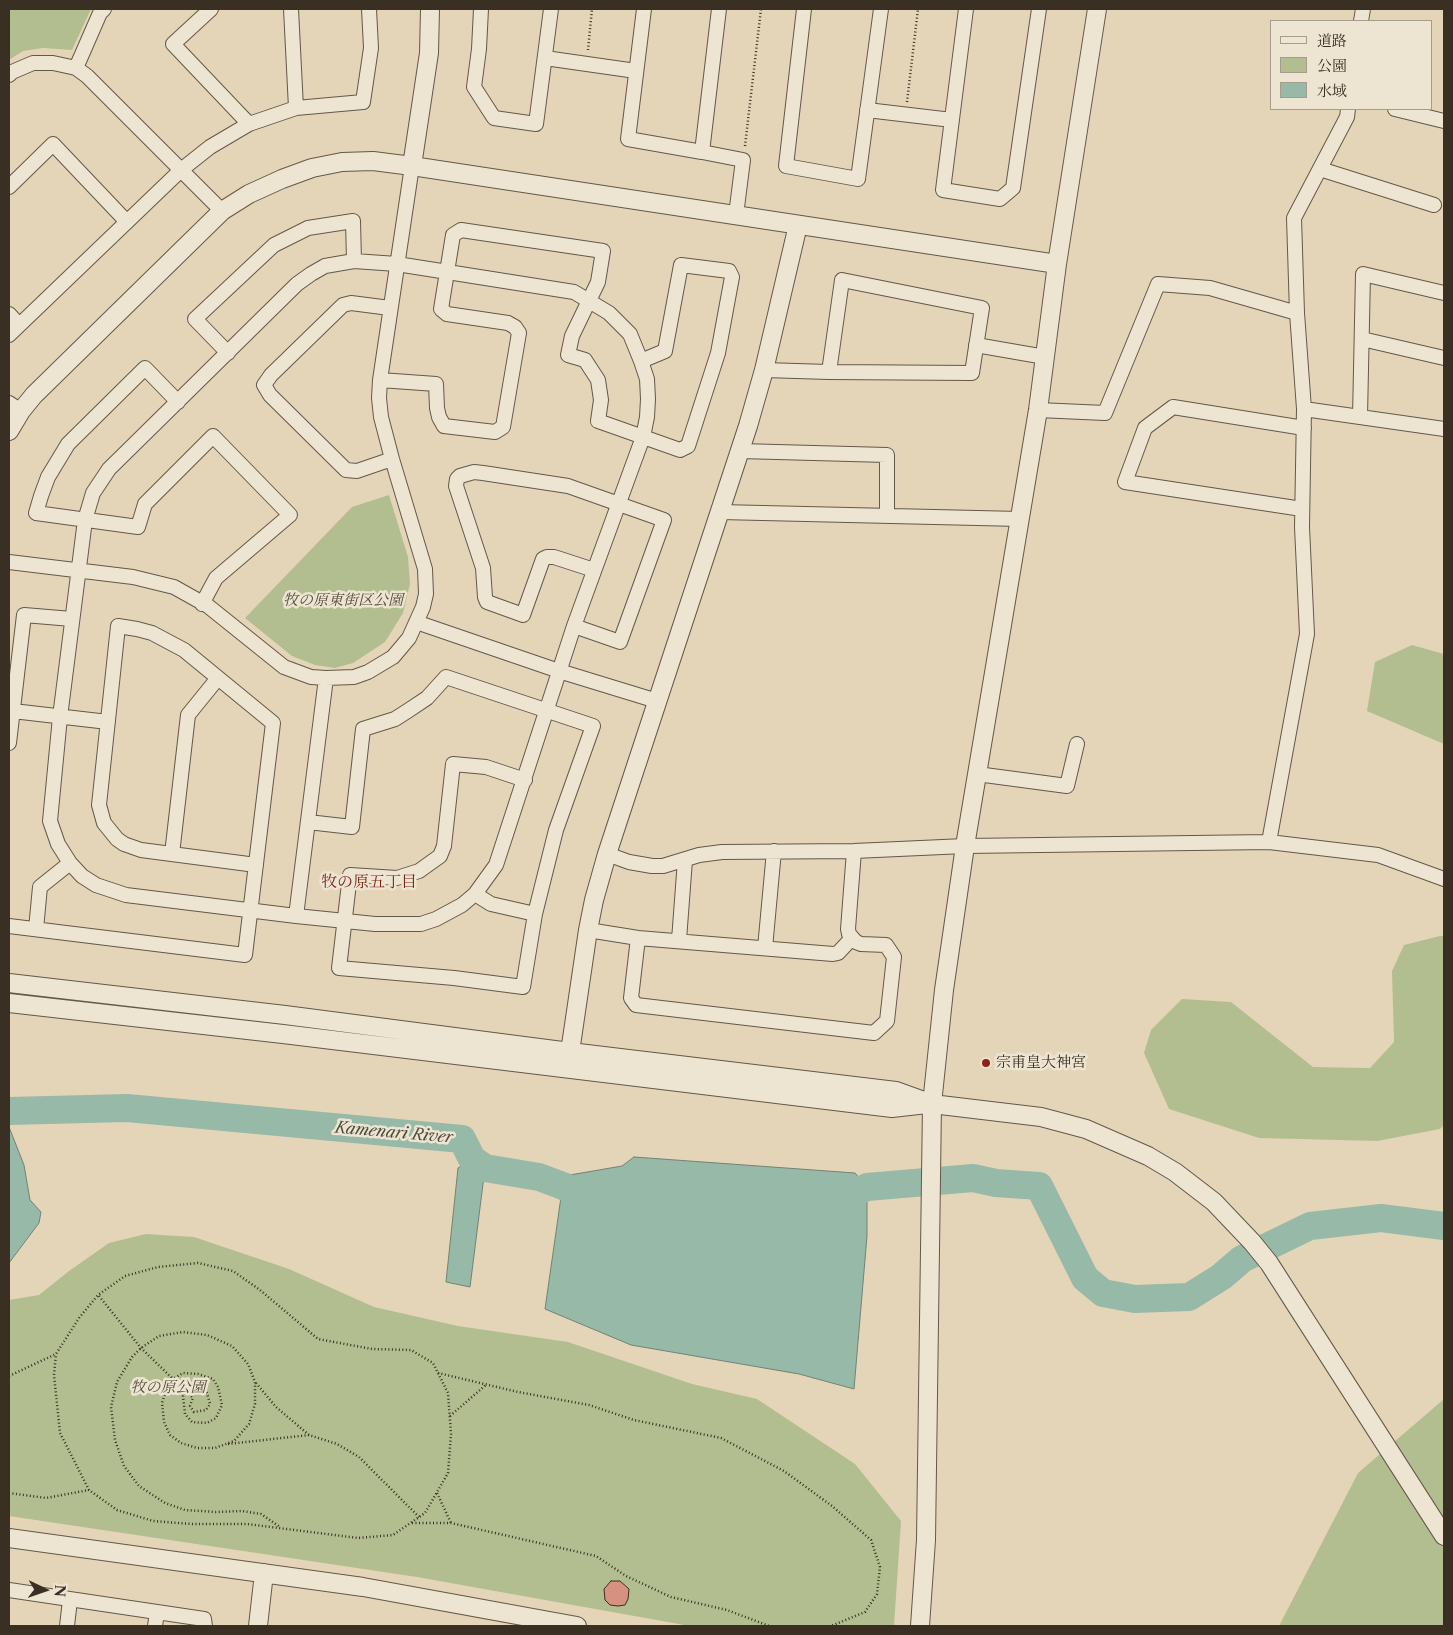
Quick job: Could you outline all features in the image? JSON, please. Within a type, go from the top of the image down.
[{"type":"street","points":[[76,68],[100,13],[104,9]]},
{"type":"street","points":[[211,9],[173,44],[249,124]]},
{"type":"street","points":[[291,9],[296,108]]},
{"type":"street","points":[[9,335],[181,170],[210,147],[249,124],[296,108],[364,102],[371,48],[369,9]]},
{"type":"street","points":[[9,562],[133,577],[174,587],[208,606],[284,667],[311,677],[354,677],[381,665],[401,649],[409,638],[423,607],[426,594],[425,569],[392,459],[381,417],[379,398],[390,308],[429,53],[430,9]]},
{"type":"street","points":[[481,9],[479,50],[474,87],[494,118],[536,124],[551,9]]},
{"type":"street","points":[[644,9],[628,138],[743,160],[736,215]]},
{"type":"street","points":[[702,152],[720,9]]},
{"type":"street","points":[[804,9],[786,166],[858,179],[881,9]]},
{"type":"street","points":[[966,9],[943,190],[1000,199],[1013,188],[1039,9]]},
{"type":"street","points":[[920,1626],[926,1540],[932,1104],[944,990],[965,846],[1038,410],[1057,264],[1097,9]]},
{"type":"street","points":[[544,58],[636,72]]},
{"type":"street","points":[[9,75],[33,64],[53,63],[76,68],[87,76],[222,212]]},
{"type":"street","points":[[867,110],[952,120]]},
{"type":"street","points":[[1269,842],[1307,634],[1302,509],[1304,409],[1297,313],[1294,218],[1347,117],[1348,110]]},
{"type":"street","points":[[1399,110],[1444,121]]},
{"type":"street","points":[[9,187],[53,144],[127,222]]},
{"type":"street","points":[[9,431],[15,407],[41,388],[222,212],[249,194],[282,179],[312,168],[342,162],[373,161],[412,166],[1057,264]]},
{"type":"street","points":[[1320,169],[1434,205]]},
{"type":"street","points":[[228,354],[195,319],[274,244],[308,228],[353,222],[354,261]]},
{"type":"street","points":[[570,1052],[594,900],[607,854],[740,451],[764,370],[798,225]]},
{"type":"street","points":[[380,380],[436,384],[437,408],[444,426],[495,432],[503,427],[519,333],[515,326],[508,323],[447,314],[441,309],[453,235],[461,230],[604,251],[598,282],[572,336],[568,355],[585,360],[598,380],[601,400],[598,421],[680,450],[688,446],[718,353],[732,277],[729,271],[682,266],[665,351],[641,360]]},
{"type":"street","points":[[354,261],[397,264],[574,292],[609,313],[630,334],[641,360],[646,379],[648,399],[643,438],[574,626],[496,865],[475,894],[462,906],[421,924],[397,925],[345,922],[126,895],[96,885],[82,876],[70,863],[58,844],[50,821],[60,717],[84,520],[93,493],[110,469],[297,284],[325,266],[354,261]]},
{"type":"street","points":[[1360,417],[1363,274],[1444,293]]},
{"type":"street","points":[[764,370],[829,372],[972,373],[982,308],[842,280],[829,372]]},
{"type":"street","points":[[1038,410],[1105,413],[1158,284],[1210,288],[1297,313]]},
{"type":"street","points":[[390,308],[351,303],[343,305],[272,374],[264,386],[270,395],[346,470],[358,471],[392,459]]},
{"type":"street","points":[[9,314],[19,325]]},
{"type":"street","points":[[1362,339],[1444,358]]},
{"type":"street","points":[[976,345],[1045,357]]},
{"type":"street","points":[[178,402],[145,368],[68,444],[48,477],[36,513],[138,527],[145,504],[213,436],[290,515],[216,578],[202,604]]},
{"type":"street","points":[[1302,509],[1125,482],[1145,428],[1173,406],[1304,428]]},
{"type":"street","points":[[1304,409],[1444,429]]},
{"type":"street","points":[[740,451],[888,455],[887,516]]},
{"type":"street","points":[[574,626],[620,642],[664,520],[568,486],[474,472],[460,476],[457,479],[456,486],[483,568],[484,597],[487,602],[523,615],[543,559],[547,557],[554,557],[594,570]]},
{"type":"street","points":[[720,512],[1020,519]]},
{"type":"street","points":[[9,742],[24,616],[72,620]]},
{"type":"street","points":[[416,622],[559,671],[657,701]]},
{"type":"street","points":[[9,926],[245,955],[250,910],[256,864],[273,723],[184,650],[168,640],[137,628],[118,626],[99,805],[104,823],[117,839],[133,848],[256,864]]},
{"type":"street","points":[[308,822],[352,827],[364,729],[395,719],[427,698],[446,677],[593,726],[556,830],[535,914],[523,987],[454,978],[339,968],[350,875],[397,878],[419,871],[440,856],[444,846],[453,764],[486,767],[525,780]]},
{"type":"street","points":[[172,854],[188,714],[218,678]]},
{"type":"street","points":[[296,916],[326,678]]},
{"type":"street","points":[[13,711],[108,722]]},
{"type":"street","points":[[977,774],[1067,786],[1076,744]]},
{"type":"street","points":[[607,854],[629,862],[663,866],[699,855],[722,852],[854,851],[965,846],[1269,842],[1378,855],[1444,879]]},
{"type":"street","points":[[765,948],[774,851]]},
{"type":"street","points":[[638,938],[631,998],[636,1005],[874,1033],[887,1021],[894,957],[886,945],[861,944],[856,942],[849,934],[854,851]]},
{"type":"street","points":[[679,940],[685,860]]},
{"type":"street","points":[[36,929],[40,887],[70,863]]},
{"type":"street","points":[[475,894],[491,904],[535,914]]},
{"type":"street","points":[[588,930],[638,938],[833,954],[838,953],[852,938]]},
{"type":"street","points":[[9,983],[896,1091],[932,1104]]},
{"type":"street","points":[[9,1003],[293,1035],[892,1108],[932,1104],[1041,1117],[1086,1129],[1148,1156],[1175,1172],[1214,1202],[1269,1263],[1444,1536]]},
{"type":"street","points":[[9,1538],[363,1587],[577,1626]]},
{"type":"street","points":[[258,1626],[264,1573]]},
{"type":"street","points":[[9,1590],[70,1600],[156,1620],[204,1619],[204,1626]]},
{"type":"street","points":[[67,1626],[70,1600]]},
{"type":"path","points":[[587,64],[592,9]]},
{"type":"path","points":[[743,160],[761,9]]},
{"type":"path","points":[[905,113],[918,9]]},
{"type":"path","points":[[198,1263],[233,1271],[260,1290],[318,1339],[372,1349],[412,1350],[433,1363],[448,1393],[451,1434],[448,1474],[425,1513],[393,1535],[358,1538],[247,1524],[192,1524],[153,1521],[117,1510],[89,1490],[60,1433],[54,1376],[56,1354],[79,1318],[98,1295],[125,1276],[158,1267],[198,1263]]},
{"type":"path","points":[[98,1295],[141,1348],[173,1379],[186,1391],[193,1398],[190,1406],[194,1412],[206,1410],[210,1404],[207,1393],[198,1388],[186,1391],[182,1396],[185,1414],[192,1422],[206,1423],[216,1418],[222,1405],[218,1387],[213,1379],[198,1374],[183,1373],[173,1379],[167,1386],[162,1403],[164,1422],[170,1435],[181,1443],[197,1448],[215,1448],[234,1441],[248,1424],[255,1404],[255,1382]]},
{"type":"path","points":[[282,1528],[261,1514],[242,1511],[185,1510],[165,1503],[139,1486],[124,1466],[115,1440],[111,1407],[117,1382],[132,1357],[141,1348],[159,1336],[183,1332],[206,1335],[232,1346],[248,1364],[255,1382],[276,1407],[309,1435],[337,1444],[359,1457],[419,1517]]},
{"type":"path","points":[[9,1376],[56,1354]]},
{"type":"path","points":[[438,1373],[589,1405],[634,1420],[720,1438],[784,1471],[832,1506],[871,1540],[880,1567],[876,1594],[865,1612],[831,1626]]},
{"type":"path","points":[[450,1416],[487,1384]]},
{"type":"path","points":[[223,1444],[309,1435]]},
{"type":"path","points":[[9,1493],[46,1498],[89,1490]]},
{"type":"path","points":[[437,1493],[451,1523]]},
{"type":"path","points":[[410,1523],[451,1523],[596,1556],[626,1576],[671,1597],[727,1610],[769,1626]]},
{"type":"green space","points":[[9,9],[91,9],[72,50],[43,48],[23,51],[9,60]]},
{"type":"green space","name":"牧の原東街区公園","points":[[389,495],[408,557],[410,584],[403,613],[385,642],[353,663],[335,668],[315,665],[292,656],[245,618],[352,507]]},
{"type":"green space","points":[[1412,645],[1444,654],[1444,744],[1367,711],[1375,662]]},
{"type":"green space","points":[[1444,936],[1444,1125],[1440,1129],[1377,1141],[1259,1138],[1169,1109],[1144,1053],[1151,1030],[1182,999],[1231,1002],[1313,1067],[1370,1068],[1394,1042],[1392,971],[1404,945]]},
{"type":"green space","name":"牧の原公園","points":[[146,1234],[194,1237],[289,1269],[374,1307],[458,1326],[568,1342],[692,1384],[757,1399],[855,1464],[901,1521],[894,1626],[690,1626],[417,1577],[9,1516],[9,1300],[39,1295],[109,1243]]},
{"type":"green space","points":[[1444,1399],[1444,1626],[1279,1626],[1358,1473]]},
{"type":"water","points":[[9,1127],[24,1165],[30,1200],[41,1212],[39,1223],[9,1263]]},
{"type":"water","points":[[634,1157],[855,1173],[867,1187],[867,1236],[854,1389],[799,1374],[631,1345],[545,1309],[564,1176],[622,1166]]},
{"type":"water","points":[[472,1159],[485,1168],[470,1287],[446,1282],[458,1168]]},
{"type":"building","points":[[611,1581],[620,1581],[629,1589],[625,1605],[610,1605],[605,1600],[604,1589]]},
{"type":"waterway","name":"Kamenari River","points":[[9,1111],[127,1108],[462,1139],[472,1159],[485,1168],[539,1177],[597,1202]]},
{"type":"waterway","name":"Kamenari River","points":[[834,1203],[867,1187],[973,1178],[996,1183],[1039,1186],[1085,1278],[1103,1293],[1135,1299],[1189,1297],[1221,1277],[1242,1259],[1310,1226],[1381,1218],[1444,1226]]},
{"type":"place","name":"宗甫皇大神宮","points":[[986,1063]]},
{"type":"district","name":"牧の原五丁目","points":[[369,882]]}]
